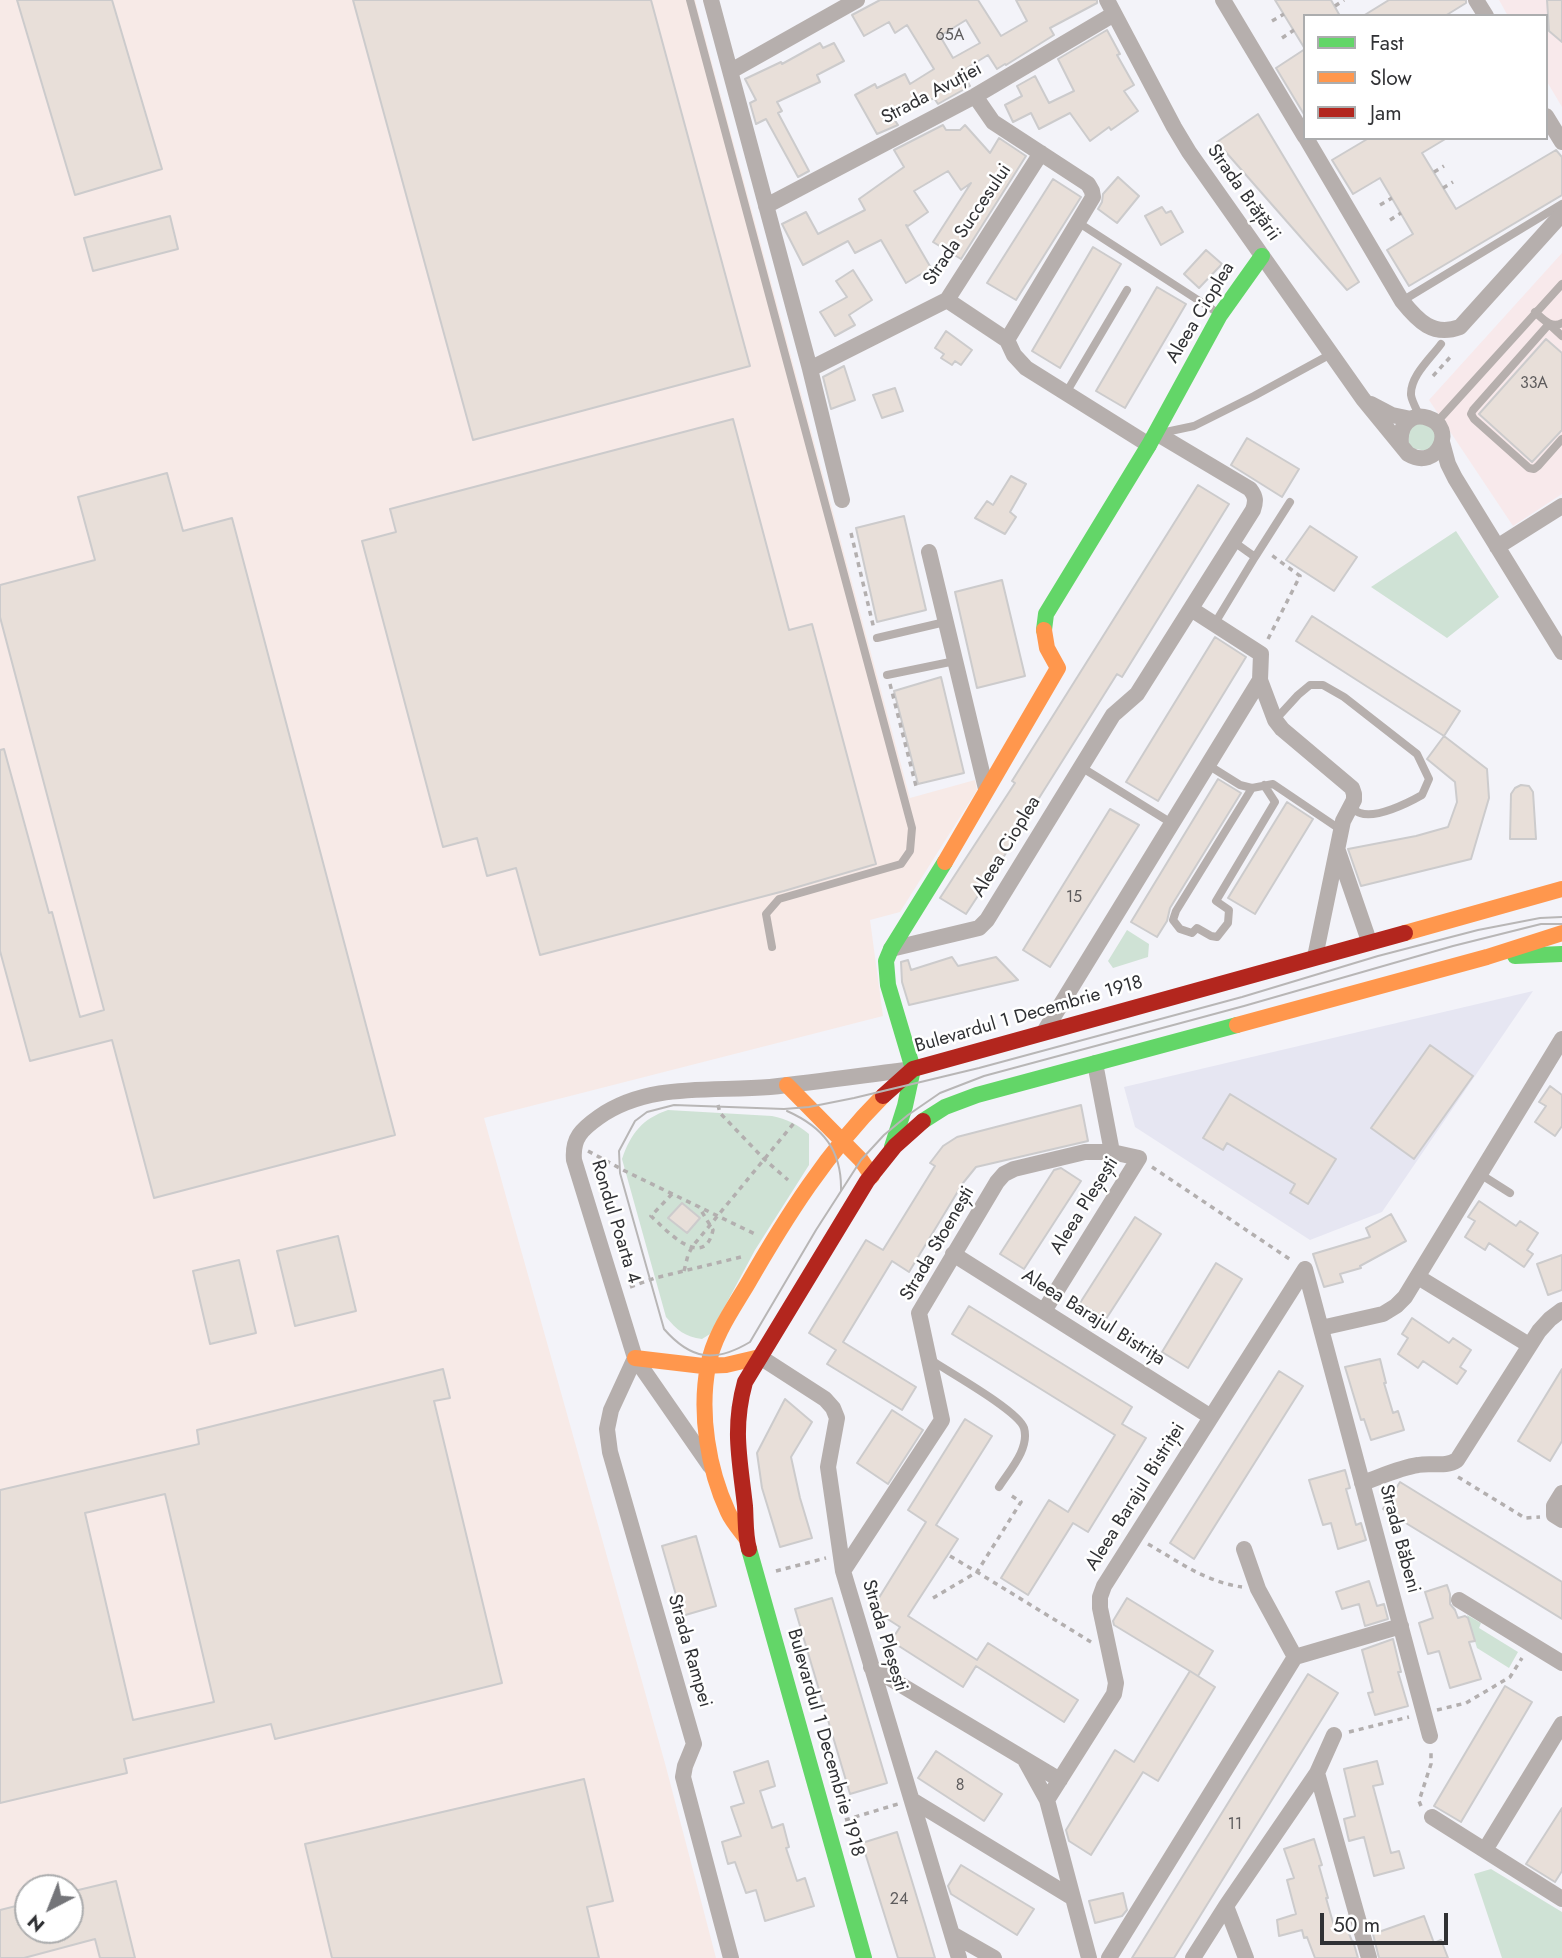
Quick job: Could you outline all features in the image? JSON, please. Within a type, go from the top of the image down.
[{"type":"main road","name":"Aleea Cioplea","points":[[1153,439],[1220,315],[1262,256]]},
{"type":"main road","points":[[891,1152],[913,1069],[888,985],[886,961],[1058,668],[1044,639],[1046,614],[1153,439]]},
{"type":"main road","name":"Bulevardul 1 Decembrie 1918","points":[[746,1539],[728,1513],[715,1474],[706,1415],[708,1366],[711,1356],[734,1308],[803,1192],[842,1141],[913,1069],[1562,889]]},
{"type":"main road","name":"Bulevardul 1 Decembrie 1918","points":[[864,1958],[746,1539],[745,1507],[735,1434],[740,1396],[745,1382],[872,1176],[910,1132],[929,1116],[953,1103],[1487,957],[1562,933]]},
{"type":"main road","points":[[1487,957],[1562,954]]},
{"type":"main road","points":[[787,1085],[861,1160],[872,1176]]},
{"type":"main road","points":[[635,1358],[708,1366],[728,1365],[760,1357]]},
{"type":"street","points":[[711,0],[810,369],[842,500]]},
{"type":"street","points":[[731,71],[857,0]]},
{"type":"street","points":[[1223,0],[1303,135]]},
{"type":"street","name":"Strada Avuției","points":[[766,206],[975,96],[1112,5]]},
{"type":"street","name":"Strada Brățării","points":[[1112,5],[1189,152],[1363,399],[1401,444]]},
{"type":"street","points":[[975,96],[993,122],[1088,184],[1093,197],[1007,340]]},
{"type":"street","points":[[1548,120],[1562,142]]},
{"type":"street","points":[[1306,140],[1402,301],[1428,326],[1439,330],[1450,331],[1460,327],[1562,214]]},
{"type":"street","name":"Strada Succesului","points":[[810,369],[947,300],[1041,153]]},
{"type":"street","name":"Aleea Cioplea","points":[[891,949],[979,928],[987,920],[1113,715],[1138,694],[1234,542],[1256,501],[1250,489],[1066,393],[1026,368],[1014,355],[1007,340],[947,300]]},
{"type":"street","name":"Strada Brățării","points":[[1363,399],[1392,415],[1415,418]]},
{"type":"street","points":[[1455,478],[1425,458],[1408,454],[1401,444],[1402,430],[1415,418],[1432,419],[1436,423],[1455,478],[1562,652]]},
{"type":"street","points":[[1425,458],[1436,453],[1442,442]]},
{"type":"street","points":[[1497,547],[1562,506]]},
{"type":"street","points":[[929,552],[986,789]]},
{"type":"street","points":[[1192,609],[1261,654],[1260,680],[1275,720],[1282,729],[1352,788],[1354,794],[1343,821],[1315,957]]},
{"type":"street","points":[[1045,1032],[1260,680]]},
{"type":"street","points":[[1337,849],[1368,941]]},
{"type":"street","points":[[1321,1328],[1383,1314],[1405,1297],[1562,1039]]},
{"type":"street","points":[[1095,1063],[1112,1152]]},
{"type":"street","name":"Rondul Poarta 4","points":[[715,1474],[635,1358],[574,1160],[574,1143],[584,1128],[605,1113],[640,1097],[674,1091],[787,1085],[913,1069]]},
{"type":"street","name":"Strada Stoenești","points":[[841,1562],[942,1420],[919,1312],[1004,1174],[1014,1169],[1084,1152],[1112,1152],[1139,1158]]},
{"type":"street","name":"Aleea Pleșești","points":[[1044,1311],[1139,1158]]},
{"type":"street","name":"Aleea Barajul Bistrița","points":[[953,1254],[1211,1417]]},
{"type":"street","name":"Strada Băbeni","points":[[1305,1269],[1430,1736]]},
{"type":"street","name":"Aleea Barajul Bistriței","points":[[1047,1800],[1114,1695],[1116,1683],[1100,1608],[1104,1586],[1305,1269]]},
{"type":"street","points":[[1418,1277],[1529,1345]]},
{"type":"street","points":[[1362,1483],[1418,1465],[1452,1464],[1457,1460],[1529,1345],[1544,1325],[1562,1310]]},
{"type":"street","name":"Strada Pleșești","points":[[760,1357],[825,1399],[837,1418],[828,1466],[841,1562],[960,1958]]},
{"type":"street","name":"Strada Rampei","points":[[635,1358],[611,1410],[607,1429],[610,1452],[694,1744],[683,1777],[731,1958]]},
{"type":"street","points":[[1558,1518],[1553,1506],[1562,1493]]},
{"type":"street","points":[[1244,1549],[1258,1589],[1295,1657]]},
{"type":"street","points":[[1460,1600],[1562,1663]]},
{"type":"street","points":[[1109,1958],[1295,1657],[1401,1626]]},
{"type":"street","points":[[872,1667],[1060,1780]]},
{"type":"street","points":[[1485,1850],[1562,1724]]},
{"type":"street","points":[[1193,1958],[1317,1773],[1334,1735]]},
{"type":"street","points":[[1025,1760],[1047,1800],[1089,1958]]},
{"type":"street","points":[[1317,1773],[1369,1958]]},
{"type":"street","points":[[912,1800],[1073,1898]]},
{"type":"street","points":[[1432,1817],[1562,1899]]},
{"type":"street","points":[[1226,1906],[1246,1958]]},
{"type":"street","points":[[952,1934],[994,1958]]},
{"type":"lane","points":[[690,0],[912,828],[911,850],[901,864],[779,899],[766,914],[772,947]]},
{"type":"lane","points":[[1402,301],[1562,204]]},
{"type":"lane","points":[[1079,223],[1220,315]]},
{"type":"lane","points":[[1436,423],[1562,284]]},
{"type":"lane","points":[[1066,393],[1127,290]]},
{"type":"lane","points":[[1535,312],[1562,336]]},
{"type":"lane","points":[[1549,324],[1558,326],[1562,323]]},
{"type":"lane","points":[[1549,324],[1471,414],[1529,468],[1534,469],[1562,439]]},
{"type":"lane","points":[[1415,418],[1412,388],[1417,375],[1441,344]]},
{"type":"lane","points":[[1153,439],[1194,426],[1331,354]]},
{"type":"lane","points":[[1214,623],[1290,502]]},
{"type":"lane","points":[[1234,542],[1255,557]]},
{"type":"lane","points":[[877,638],[946,622]]},
{"type":"lane","points":[[887,675],[955,661]]},
{"type":"lane","points":[[1275,720],[1310,685],[1323,685],[1344,697],[1418,754],[1429,779],[1422,796],[1405,805],[1371,814],[1360,813],[1350,807]]},
{"type":"lane","points":[[1208,765],[1240,785],[1252,788],[1273,784],[1341,830]]},
{"type":"lane","points":[[1081,766],[1173,824]]},
{"type":"lane","points":[[1252,788],[1176,911],[1173,920],[1180,929],[1192,933],[1197,928],[1217,937],[1228,923],[1229,909],[1216,901],[1275,802],[1264,785]]},
{"type":"lane","points":[[1480,1174],[1510,1193]]},
{"type":"lane","points":[[929,1359],[1018,1418],[1024,1429],[1024,1443],[999,1487]]},
{"type":"path","points":[[1335,6],[1344,0]]},
{"type":"path","points":[[1272,22],[1284,14]]},
{"type":"path","points":[[1282,38],[1294,30]]},
{"type":"path","points":[[1434,172],[1444,166]]},
{"type":"path","points":[[1443,188],[1453,182]]},
{"type":"path","points":[[1380,205],[1392,198]]},
{"type":"path","points":[[1390,220],[1401,213]]},
{"type":"path","points":[[1429,381],[1452,354]]},
{"type":"path","points":[[851,533],[877,638]]},
{"type":"path","points":[[1261,548],[1300,576],[1261,654]]},
{"type":"path","points":[[887,675],[916,786]]},
{"type":"path","points":[[713,1088],[720,1113],[764,1159],[803,1192]]},
{"type":"path","points":[[684,1271],[692,1247],[794,1123]]},
{"type":"path","points":[[574,1143],[625,1171],[718,1215],[769,1248]]},
{"type":"path","points":[[1139,1158],[1305,1269]]},
{"type":"path","points":[[673,1194],[651,1216],[684,1246],[702,1247],[711,1237],[713,1230],[699,1207]]},
{"type":"path","points":[[614,1292],[655,1278],[769,1248]]},
{"type":"path","points":[[1442,1465],[1525,1518],[1558,1518]]},
{"type":"path","points":[[933,1598],[976,1572],[1021,1502],[999,1487]]},
{"type":"path","points":[[1135,1536],[1206,1578],[1226,1585],[1258,1589]]},
{"type":"path","points":[[950,1556],[1110,1654]]},
{"type":"path","points":[[757,1576],[841,1562]]},
{"type":"path","points":[[1334,1735],[1466,1703],[1510,1677],[1531,1644]]},
{"type":"path","points":[[1430,1736],[1431,1764],[1419,1801],[1432,1817]]},
{"type":"path","points":[[826,1826],[912,1800]]},
{"type":"shaded area","points":[[0,0],[695,0],[910,798],[975,780],[977,790],[900,912],[870,920],[883,1016],[484,1118],[666,1767],[716,1958],[0,1958]]},
{"type":"shaded area","points":[[1499,0],[1562,0],[1562,107],[1548,83],[1548,14],[1507,14]]},
{"type":"shaded area","points":[[1562,253],[1562,494],[1513,526],[1429,400]]},
{"type":"shaded area","points":[[1533,991],[1382,1212],[1310,1240],[1135,1127],[1124,1087]]},
{"type":"green space","points":[[1421,422],[1434,430],[1436,440],[1428,451],[1409,448],[1408,428]]},
{"type":"green space","points":[[1456,531],[1499,597],[1447,638],[1371,587]]},
{"type":"green space","points":[[1127,930],[1149,944],[1148,957],[1113,968],[1108,961]]},
{"type":"green space","points":[[668,1110],[772,1116],[792,1122],[809,1134],[809,1165],[755,1250],[710,1334],[702,1339],[682,1332],[666,1317],[622,1159],[639,1128],[651,1118]]},
{"type":"green space","points":[[1467,1615],[1481,1623],[1479,1628],[1518,1652],[1509,1668],[1477,1648]]},
{"type":"green space","points":[[1491,1869],[1562,1912],[1562,1958],[1502,1958],[1474,1874]]},
{"type":"building","points":[[17,0],[112,0],[162,169],[75,195]]},
{"type":"building","points":[[353,0],[651,0],[750,366],[473,440]]},
{"type":"building","points":[[880,0],[978,0],[1001,36],[1027,21],[1016,0],[1097,0],[1097,3],[1050,28],[1054,35],[1006,65],[997,69],[988,55],[962,71],[970,86],[938,104],[934,98],[894,119],[898,125],[877,134],[855,95],[875,84],[877,88],[905,74],[910,84],[934,69],[907,25],[895,33],[889,22],[864,36],[852,15]],"holes":[[[966,20],[980,43],[953,58],[940,36]]]},
{"type":"building","points":[[1275,0],[1331,0],[1339,14],[1303,14],[1303,46]]},
{"type":"building","points":[[1389,0],[1466,0],[1466,3],[1448,14],[1366,14]]},
{"type":"building","points":[[1547,0],[1562,0],[1562,42],[1549,31]]},
{"type":"building","points":[[1107,30],[1134,85],[1124,91],[1138,111],[1090,141],[1070,113],[1039,129],[1031,113],[1013,122],[1005,105],[1022,96],[1017,86],[1035,76],[1049,103],[1074,91],[1058,59]]},
{"type":"building","points":[[820,43],[823,48],[834,43],[844,61],[817,75],[820,82],[777,102],[782,111],[778,113],[809,171],[798,177],[766,119],[756,124],[750,103],[756,100],[745,79],[781,62],[782,64]]},
{"type":"building","points":[[1303,50],[1303,113],[1276,68]]},
{"type":"building","points":[[1258,114],[1359,282],[1347,290],[1217,142]]},
{"type":"building","points":[[943,125],[946,130],[960,130],[965,125],[990,153],[999,138],[1026,156],[961,259],[933,242],[971,183],[961,190],[948,171],[914,191],[928,212],[906,225],[931,268],[906,283],[881,240],[855,253],[848,241],[803,265],[782,224],[806,212],[818,234],[865,210],[859,199],[904,167],[894,150]]},
{"type":"building","points":[[1366,140],[1444,140],[1422,153],[1456,209],[1556,150],[1562,157],[1562,195],[1409,286],[1387,250],[1413,234],[1380,178],[1353,194],[1332,160]]},
{"type":"building","points":[[1118,177],[1139,196],[1117,223],[1098,209],[1103,194]]},
{"type":"building","points":[[1053,179],[1081,197],[1016,300],[987,283]]},
{"type":"building","points":[[1162,207],[1166,213],[1171,211],[1183,232],[1161,245],[1145,216]]},
{"type":"building","points":[[170,216],[178,249],[93,271],[84,238]]},
{"type":"building","points":[[1093,247],[1121,264],[1060,368],[1032,351]]},
{"type":"building","points":[[1206,250],[1222,264],[1199,288],[1184,274]]},
{"type":"building","points":[[853,270],[872,300],[849,315],[855,325],[835,336],[820,312],[847,297],[836,281]]},
{"type":"building","points":[[1157,287],[1186,304],[1125,408],[1096,391]]},
{"type":"building","points":[[946,331],[972,350],[961,365],[955,361],[952,365],[941,358],[944,354],[935,348]]},
{"type":"building","points":[[1546,339],[1562,353],[1562,430],[1532,462],[1479,414]]},
{"type":"building","points":[[844,366],[855,400],[831,409],[823,377]]},
{"type":"building","points":[[895,388],[903,411],[882,418],[873,395]]},
{"type":"building","points":[[733,419],[789,630],[812,624],[876,864],[540,955],[516,868],[487,876],[477,838],[443,847],[362,541],[396,532],[390,509]]},
{"type":"building","points":[[1247,438],[1299,469],[1282,497],[1231,465]]},
{"type":"building","points":[[167,473],[183,531],[232,518],[395,1135],[154,1198],[112,1040],[30,1061],[0,951],[0,750],[4,749],[80,1017],[104,1010],[0,617],[0,585],[95,560],[78,497]]},
{"type":"building","points":[[1011,476],[1026,484],[1010,512],[1016,517],[1005,534],[975,518],[987,501],[993,505]]},
{"type":"building","points":[[1198,485],[1229,504],[1122,677],[1117,674],[1029,814],[1031,815],[966,914],[940,898],[1015,783],[1012,781]]},
{"type":"building","points":[[904,516],[926,610],[877,622],[856,528]]},
{"type":"building","points":[[1310,526],[1357,557],[1334,591],[1286,560]]},
{"type":"building","points":[[1002,580],[1025,676],[977,688],[955,592]]},
{"type":"building","points":[[1312,616],[1460,711],[1444,736],[1296,641]]},
{"type":"building","points":[[1215,637],[1246,657],[1158,801],[1126,782]]},
{"type":"building","points":[[941,677],[964,773],[918,784],[894,691]]},
{"type":"building","points":[[1444,736],[1487,769],[1489,798],[1471,859],[1361,886],[1348,849],[1448,827],[1457,802],[1455,782],[1427,759]]},
{"type":"building","points":[[1218,779],[1241,793],[1170,908],[1167,921],[1157,937],[1131,922]]},
{"type":"building","points":[[1521,785],[1529,786],[1533,792],[1536,839],[1510,839],[1511,794]]},
{"type":"building","points":[[1287,802],[1313,819],[1255,914],[1228,898]]},
{"type":"building","points":[[1110,809],[1139,825],[1050,967],[1023,950]]},
{"type":"building","points":[[952,957],[958,966],[996,957],[1018,980],[909,1005],[902,982],[901,962],[908,960],[911,970]]},
{"type":"building","points":[[1430,1045],[1473,1076],[1414,1159],[1371,1128]]},
{"type":"building","points":[[1550,1086],[1562,1095],[1562,1126],[1555,1136],[1535,1122],[1546,1106],[1539,1102]]},
{"type":"building","points":[[1230,1094],[1336,1159],[1308,1204],[1290,1193],[1295,1184],[1227,1143],[1223,1150],[1203,1138]]},
{"type":"building","points":[[1081,1105],[1088,1141],[976,1167],[963,1183],[909,1272],[892,1261],[843,1342],[916,1387],[902,1410],[827,1364],[836,1350],[809,1333],[866,1240],[883,1250],[935,1166],[930,1163],[943,1146],[957,1137]]},
{"type":"building","points":[[1061,1168],[1081,1181],[1024,1269],[1000,1254],[1054,1170]]},
{"type":"building","points":[[1479,1201],[1516,1226],[1520,1221],[1538,1233],[1527,1250],[1533,1254],[1524,1267],[1489,1243],[1485,1250],[1465,1237],[1475,1221],[1468,1217]]},
{"type":"building","points":[[682,1203],[700,1218],[687,1233],[668,1218]]},
{"type":"building","points":[[1391,1214],[1406,1241],[1360,1266],[1361,1268],[1340,1274],[1343,1282],[1324,1287],[1313,1254],[1370,1237],[1366,1228]]},
{"type":"building","points":[[1135,1217],[1161,1234],[1106,1319],[1080,1303]]},
{"type":"building","points":[[338,1236],[356,1311],[295,1326],[277,1251]]},
{"type":"building","points":[[1562,1255],[1562,1290],[1548,1295],[1537,1264]]},
{"type":"building","points":[[239,1260],[256,1333],[210,1344],[193,1271]]},
{"type":"building","points":[[1216,1263],[1242,1279],[1188,1368],[1162,1352]]},
{"type":"building","points":[[969,1306],[1132,1407],[1122,1424],[1146,1438],[1088,1532],[1073,1523],[1028,1595],[1001,1578],[1049,1500],[1068,1512],[1115,1435],[952,1334]]},
{"type":"building","points":[[1412,1318],[1449,1343],[1453,1338],[1471,1350],[1460,1367],[1466,1371],[1457,1384],[1423,1361],[1418,1368],[1398,1354],[1408,1338],[1402,1334]]},
{"type":"building","points":[[1380,1359],[1393,1413],[1398,1411],[1404,1430],[1371,1440],[1364,1419],[1361,1420],[1345,1367]]},
{"type":"building","points":[[443,1369],[450,1398],[434,1401],[502,1683],[275,1739],[271,1724],[124,1759],[127,1773],[0,1803],[0,1490],[199,1444],[197,1430]],"holes":[[[165,1494],[214,1702],[133,1720],[85,1513]]]},
{"type":"building","points":[[1562,1369],[1562,1441],[1550,1461],[1518,1441]]},
{"type":"building","points":[[1279,1371],[1303,1386],[1194,1559],[1170,1543]]},
{"type":"building","points":[[785,1399],[812,1422],[791,1457],[812,1538],[780,1547],[762,1488],[757,1453]]},
{"type":"building","points":[[892,1410],[923,1430],[888,1484],[857,1463]]},
{"type":"building","points":[[965,1419],[992,1436],[936,1525],[958,1539],[908,1616],[977,1660],[988,1643],[1078,1700],[1064,1722],[976,1666],[963,1687],[891,1641],[900,1627],[872,1609],[926,1522],[908,1510]]},
{"type":"building","points":[[1345,1470],[1350,1488],[1346,1489],[1356,1525],[1361,1523],[1366,1540],[1338,1549],[1331,1523],[1323,1525],[1309,1480]]},
{"type":"building","points":[[1400,1482],[1562,1582],[1562,1619],[1383,1509]]},
{"type":"building","points":[[696,1536],[716,1606],[682,1616],[662,1546]]},
{"type":"building","points":[[1369,1581],[1377,1606],[1384,1604],[1388,1619],[1365,1626],[1359,1604],[1342,1609],[1336,1592]]},
{"type":"building","points":[[1447,1585],[1450,1604],[1458,1618],[1468,1618],[1475,1641],[1469,1642],[1481,1679],[1450,1688],[1439,1651],[1428,1654],[1419,1623],[1433,1618],[1425,1592]]},
{"type":"building","points":[[832,1598],[887,1783],[850,1794],[795,1609]]},
{"type":"building","points":[[1127,1598],[1213,1651],[1198,1676],[1114,1625],[1113,1621]]},
{"type":"building","points":[[1393,1639],[1401,1672],[1398,1672],[1408,1706],[1375,1715],[1368,1693],[1373,1692],[1362,1650]]},
{"type":"building","points":[[1190,1671],[1215,1687],[1158,1781],[1143,1772],[1091,1855],[1069,1841],[1066,1830],[1115,1750],[1134,1762]]},
{"type":"building","points":[[1308,1674],[1338,1693],[1174,1958],[1132,1958]]},
{"type":"building","points":[[1505,1686],[1532,1702],[1461,1822],[1434,1806]]},
{"type":"building","points":[[936,1751],[1002,1794],[984,1821],[918,1778]]},
{"type":"building","points":[[768,1761],[775,1786],[760,1791],[772,1828],[783,1824],[789,1847],[786,1848],[797,1881],[805,1878],[814,1906],[765,1921],[756,1890],[746,1893],[735,1862],[728,1864],[722,1842],[741,1836],[731,1807],[744,1803],[734,1772]]},
{"type":"building","points":[[1377,1761],[1383,1784],[1373,1786],[1391,1853],[1399,1851],[1404,1868],[1374,1876],[1364,1837],[1349,1841],[1344,1819],[1355,1816],[1344,1769]]},
{"type":"building","points":[[584,1779],[613,1901],[587,1907],[599,1958],[332,1958],[305,1844]]},
{"type":"building","points":[[1562,1808],[1562,1871],[1555,1882],[1526,1864]]},
{"type":"building","points":[[897,1832],[935,1958],[898,1958],[862,1843]]},
{"type":"building","points":[[1314,1839],[1336,1933],[1347,1929],[1358,1958],[1315,1958],[1302,1930],[1279,1936],[1277,1920],[1296,1914],[1287,1880],[1294,1878],[1284,1849]]},
{"type":"building","points":[[961,1865],[1034,1909],[1017,1935],[951,1894],[948,1886]]},
{"type":"building","points":[[116,1881],[135,1958],[100,1958],[95,1939],[84,1942],[84,1889]]},
{"type":"building","points":[[1123,1893],[1127,1910],[1122,1916],[1095,1923],[1089,1901]]},
{"type":"building","points":[[14,1906],[14,1944],[76,1944],[24,1958],[0,1958],[0,1910]]},
{"type":"building","points":[[1424,1916],[1434,1943],[1441,1940],[1448,1958],[1379,1958],[1373,1934]]},
{"type":"tram line","points":[[1562,917],[1540,918],[1478,930],[979,1068],[854,1098],[784,1109],[674,1105],[647,1112],[635,1121],[619,1151],[620,1173],[664,1329],[684,1347],[704,1355],[726,1353],[750,1342],[861,1160],[884,1135],[940,1093],[984,1076],[1453,946],[1541,924],[1562,924]]},
{"type":"tram line","points":[[787,1111],[811,1124],[828,1142],[838,1163],[841,1191]]},
{"type":"traffic: fast","points":[[1044,630],[1046,614],[1149,445],[1220,315],[1262,256]]},
{"type":"traffic: fast","points":[[892,1147],[913,1069],[888,985],[886,961],[945,862]]},
{"type":"traffic: fast","points":[[1515,956],[1562,954]]},
{"type":"traffic: fast","points":[[923,1121],[945,1107],[977,1095],[1237,1025]]},
{"type":"traffic: fast","points":[[749,1549],[864,1958]]},
{"type":"traffic: slow","points":[[945,862],[1058,668],[1047,648],[1044,630]]},
{"type":"traffic: slow","points":[[1405,933],[1562,889]]},
{"type":"traffic: slow","points":[[1237,1025],[1487,957],[1562,933]]},
{"type":"traffic: slow","points":[[787,1085],[861,1160],[872,1176]]},
{"type":"traffic: slow","points":[[746,1538],[728,1512],[721,1495],[707,1440],[705,1384],[710,1355],[729,1314],[792,1210],[826,1162],[883,1096]]},
{"type":"traffic: slow","points":[[635,1358],[703,1366],[726,1365],[760,1357]]},
{"type":"traffic: jam","points":[[883,1096],[913,1069],[1405,933]]},
{"type":"traffic: jam","points":[[749,1549],[738,1444],[739,1415],[745,1382],[867,1181],[895,1146],[923,1121]]}]
